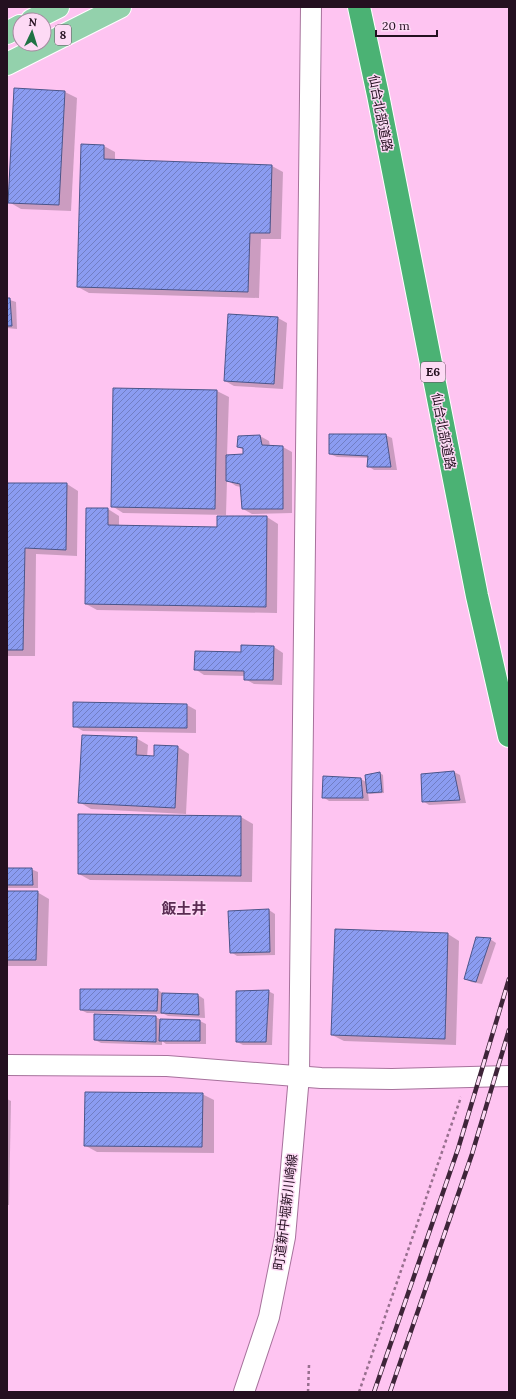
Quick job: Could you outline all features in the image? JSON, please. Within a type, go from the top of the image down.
[{"type":"highway","name":"仙台北部道路","points":[[359,7],[381,110],[477,596],[509,736]]},
{"type":"main road","name":"8","points":[[48,12],[58,7]]},
{"type":"main road","name":"8","points":[[7,64],[120,7]]},
{"type":"street","name":"町道新中堀新川崎線","points":[[244,1392],[269,1317],[285,1237],[299,1076],[311,7]]},
{"type":"street","points":[[7,1065],[167,1066],[321,1078],[392,1079],[509,1076]]},
{"type":"path","points":[[359,1392],[467,1078]]},
{"type":"path","points":[[308,1392],[309,1365]]},
{"type":"building","points":[[14,88],[65,91],[59,205],[8,203]]},
{"type":"building","points":[[81,144],[104,145],[104,159],[272,165],[270,233],[250,233],[248,292],[77,287]]},
{"type":"building","points":[[7,298],[10,298],[12,326],[7,326]]},
{"type":"building","points":[[228,314],[278,317],[274,384],[224,381]]},
{"type":"building","points":[[113,388],[217,390],[215,509],[111,507]]},
{"type":"building","points":[[329,434],[386,434],[391,467],[367,467],[368,456],[329,454]]},
{"type":"building","points":[[260,435],[262,445],[283,446],[283,509],[242,509],[240,484],[226,481],[226,455],[243,454],[243,448],[237,447],[238,436]]},
{"type":"building","points":[[7,483],[67,483],[66,550],[25,548],[23,650],[7,650]]},
{"type":"building","points":[[86,508],[108,508],[108,525],[217,527],[217,516],[267,516],[266,607],[85,604]]},
{"type":"building","points":[[241,645],[274,646],[273,680],[244,680],[244,671],[194,670],[195,651],[241,652]]},
{"type":"building","points":[[73,702],[187,704],[187,728],[73,727]]},
{"type":"building","points":[[82,735],[137,737],[136,755],[154,756],[154,745],[178,746],[175,808],[78,803]]},
{"type":"building","points":[[454,771],[460,800],[422,802],[421,774]]},
{"type":"building","points":[[380,772],[382,792],[367,793],[365,775]]},
{"type":"building","points":[[323,776],[361,778],[363,798],[322,798]]},
{"type":"building","points":[[78,814],[241,816],[241,876],[78,874]]},
{"type":"building","points":[[7,868],[32,868],[33,885],[7,885]]},
{"type":"building","points":[[7,891],[38,891],[36,960],[7,960]]},
{"type":"building","points":[[269,909],[270,952],[230,953],[228,911]]},
{"type":"building","points":[[335,929],[448,933],[445,1039],[331,1035]]},
{"type":"building","points":[[476,937],[491,938],[476,982],[464,979]]},
{"type":"building","points":[[80,989],[158,989],[157,1011],[80,1010]]},
{"type":"building","points":[[269,990],[266,1042],[236,1042],[236,991]]},
{"type":"building","points":[[162,993],[198,994],[199,1015],[161,1013]]},
{"type":"building","points":[[94,1014],[156,1016],[156,1042],[94,1040]]},
{"type":"building","points":[[160,1019],[200,1020],[200,1041],[159,1041]]},
{"type":"building","points":[[85,1092],[203,1093],[202,1147],[84,1146]]},
{"type":"railway","points":[[374,1392],[458,1149],[509,979]]},
{"type":"railway","points":[[390,1392],[472,1154],[509,1030]]},
{"type":"district","name":"飯土井","points":[[184,909]]}]
